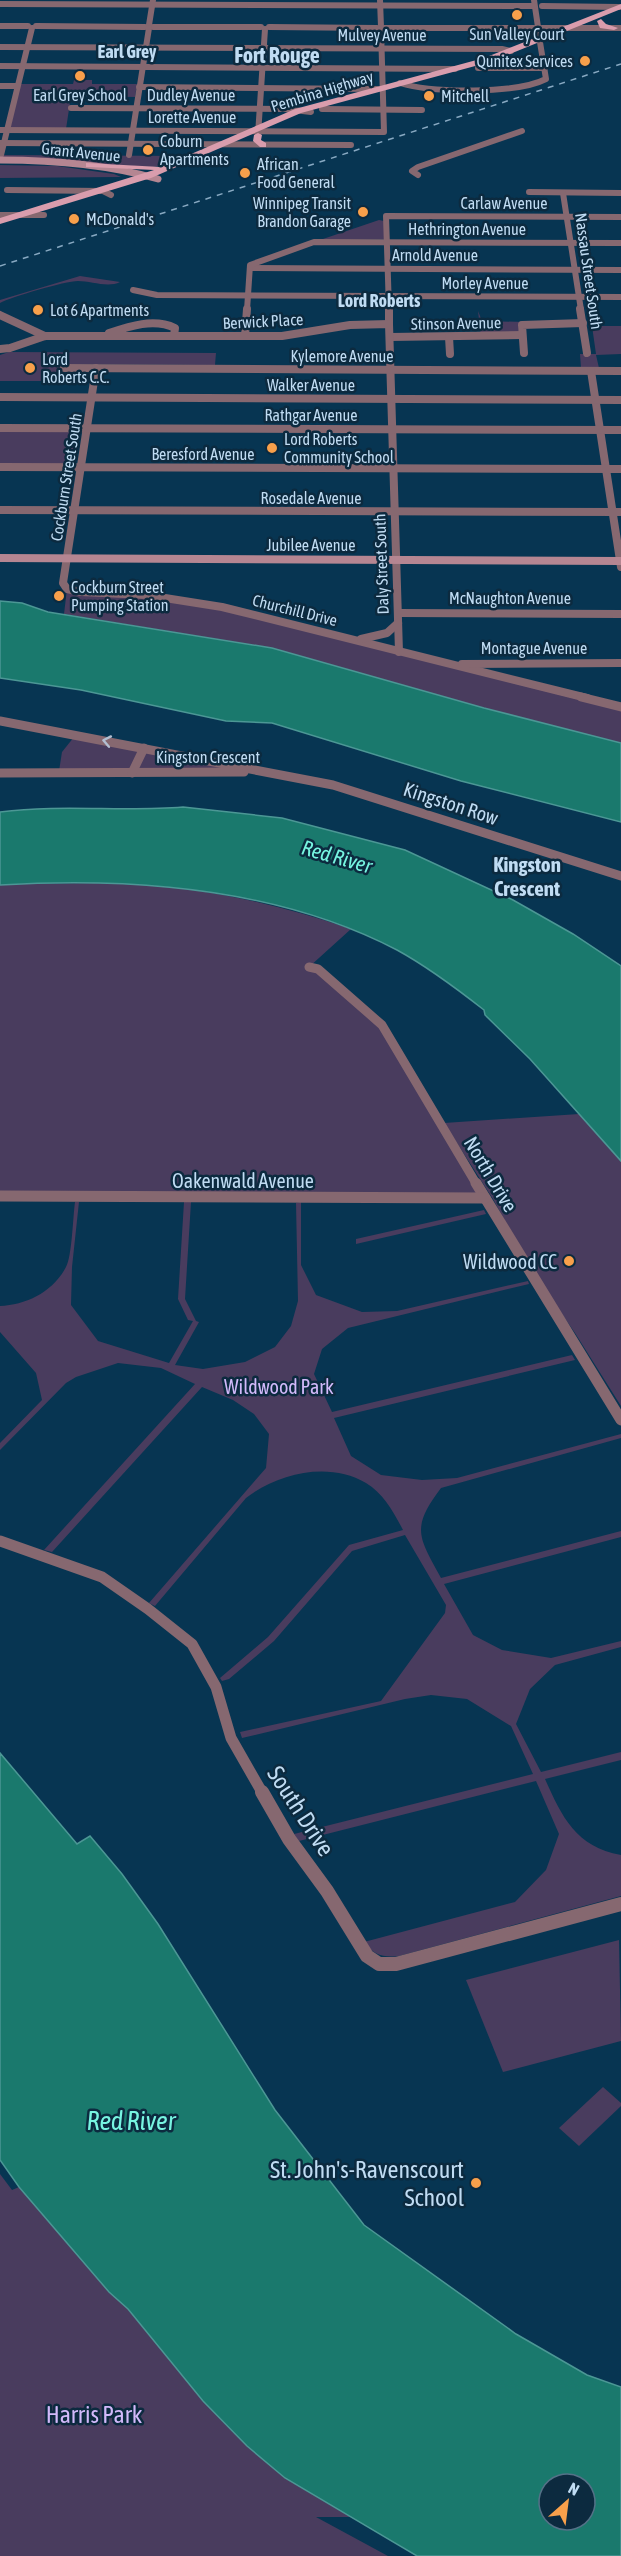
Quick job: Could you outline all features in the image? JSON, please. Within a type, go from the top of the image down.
[{"type":"main road","name":"Pembina Highway","points":[[407,84],[524,45],[539,45],[567,28],[601,21],[620,8]]},
{"type":"main road","name":"Pembina Highway","points":[[0,222],[107,193],[118,186],[150,179],[177,164],[238,145],[259,131],[298,111],[495,63],[620,8]]},
{"type":"main road","points":[[601,21],[603,26],[617,28]]},
{"type":"main road","points":[[455,69],[475,69]]},
{"type":"main road","name":"Pembina Highway","points":[[0,228],[150,179],[204,156],[223,144],[311,112],[345,107],[381,90]]},
{"type":"main road","points":[[259,131],[257,141],[263,145]]},
{"type":"main road","name":"Grant Avenue","points":[[0,159],[48,160],[89,165],[134,171],[150,179]]},
{"type":"main road","name":"Grant Avenue","points":[[0,159],[150,179]]},
{"type":"main road","points":[[89,165],[142,169],[177,164]]},
{"type":"main road","points":[[118,173],[123,177],[118,186]]},
{"type":"main road","name":"Jubilee Avenue","points":[[0,558],[621,563]]},
{"type":"street","points":[[0,159],[3,130],[39,2]]},
{"type":"street","points":[[0,4],[39,2],[534,3],[545,80],[520,87],[430,88],[407,84]]},
{"type":"street","points":[[129,155],[153,2]]},
{"type":"street","points":[[259,131],[266,3]]},
{"type":"street","points":[[380,3],[383,110]]},
{"type":"street","points":[[542,6],[620,8]]},
{"type":"street","points":[[583,25],[617,28]]},
{"type":"street","points":[[0,26],[567,28]]},
{"type":"street","name":"Mulvey Avenue","points":[[0,47],[381,48],[511,51]]},
{"type":"street","points":[[495,63],[503,68]]},
{"type":"street","points":[[0,66],[455,69]]},
{"type":"street","points":[[475,69],[545,68]]},
{"type":"street","points":[[0,86],[17,86]]},
{"type":"street","points":[[139,87],[381,90]]},
{"type":"street","points":[[345,107],[422,110]]},
{"type":"street","name":"Dudley Avenue","points":[[71,108],[260,109],[311,112]]},
{"type":"street","name":"Lorette Avenue","points":[[3,130],[384,132],[383,110]]},
{"type":"street","points":[[418,175],[412,171],[418,166],[522,131]]},
{"type":"street","points":[[2,143],[351,145]]},
{"type":"street","points":[[7,190],[107,193]]},
{"type":"street","points":[[529,192],[621,193]]},
{"type":"street","name":"Nassau Street South","points":[[563,193],[587,353]]},
{"type":"street","points":[[0,215],[45,215]]},
{"type":"street","name":"Carlaw Avenue","points":[[386,216],[621,218]]},
{"type":"street","name":"Daly Street South","points":[[386,216],[399,652]]},
{"type":"street","name":"Hethrington Avenue","points":[[250,266],[314,242],[621,243]]},
{"type":"street","points":[[245,336],[250,266]]},
{"type":"street","name":"Arnold Avenue","points":[[250,266],[621,270]]},
{"type":"street","name":"Morley Avenue","points":[[133,290],[153,295],[621,297]]},
{"type":"street","points":[[0,315],[45,336]]},
{"type":"street","points":[[524,353],[522,325],[525,323],[582,323]]},
{"type":"street","name":"Berwick Place","points":[[106,336],[130,325],[147,324],[172,325],[175,328],[174,336]]},
{"type":"street","name":"Berwick Place","points":[[45,336],[290,336],[350,325],[389,324]]},
{"type":"street","name":"Stinson Avenue","points":[[390,337],[522,335]]},
{"type":"street","points":[[0,349],[10,348],[45,336]]},
{"type":"street","points":[[449,337],[450,354]]},
{"type":"street","name":"Kylemore Avenue","points":[[64,368],[621,371]]},
{"type":"street","name":"Cockburn Street South","points":[[67,588],[63,583],[96,368]]},
{"type":"street","points":[[591,371],[621,563]]},
{"type":"street","name":"Walker Avenue","points":[[0,397],[621,400]]},
{"type":"street","name":"Rathgar Avenue","points":[[0,428],[621,430]]},
{"type":"street","name":"Beresford Avenue","points":[[0,466],[621,469]]},
{"type":"street","name":"Rosedale Avenue","points":[[0,510],[621,512]]},
{"type":"street","name":"Churchill Drive","points":[[67,588],[81,592],[146,595],[190,601],[621,707]]},
{"type":"street","name":"McNaughton Avenue","points":[[398,613],[621,614]]},
{"type":"street","name":"Daly Street South","points":[[347,638],[381,636],[392,631],[398,623]]},
{"type":"street","name":"Montague Avenue","points":[[448,664],[621,663]]},
{"type":"street","points":[[513,681],[508,675],[508,670],[517,664]]},
{"type":"street","name":"Kingston Crescent","points":[[0,721],[268,772]]},
{"type":"street","name":"Kingston Crescent","points":[[132,772],[144,748]]},
{"type":"street","name":"Kingston Crescent","points":[[0,773],[268,772]]},
{"type":"street","name":"Kingston Row","points":[[268,772],[341,787],[621,876]]},
{"type":"street","name":"North Drive","points":[[309,967],[318,969],[382,1025],[621,1420]]},
{"type":"street","name":"Oakenwald Avenue","points":[[0,1196],[485,1198]]},
{"type":"street","name":"South Drive","points":[[0,1540],[102,1577],[192,1644],[216,1687],[231,1738],[258,1788],[289,1839],[327,1891],[360,1946],[367,1956],[379,1964],[396,1964],[621,1904]]},
{"type":"green space","points":[[74,80],[92,80],[92,84],[137,84],[135,97],[71,96],[66,129],[10,129],[20,84],[73,84]]},
{"type":"green space","points":[[0,155],[189,156],[167,165],[153,167],[0,159]]},
{"type":"green space","points":[[0,165],[57,166],[121,177],[0,178]]},
{"type":"green space","points":[[379,220],[384,221],[384,239],[320,240]]},
{"type":"green space","points":[[80,276],[120,282],[99,284],[83,281],[71,282],[0,303],[0,300]]},
{"type":"green space","points":[[478,311],[482,321],[525,322],[518,325],[519,332],[481,336]]},
{"type":"green space","points":[[592,326],[621,326],[621,354],[596,355],[599,368],[581,368],[580,354],[596,354]]},
{"type":"green space","name":"Lord Roberts C.C.","points":[[9,352],[216,353],[215,365],[61,364],[58,381],[0,381],[0,355]]},
{"type":"green space","points":[[0,429],[78,429],[71,465],[0,465]]},
{"type":"green space","points":[[67,589],[200,603],[621,707],[621,743],[484,708],[272,648],[64,614]]},
{"type":"green space","points":[[74,737],[227,767],[226,770],[59,771],[62,752]]},
{"type":"green space","points":[[119,883],[189,889],[271,905],[351,929],[309,967],[382,1025],[440,1123],[477,1194],[0,1193],[0,885]]},
{"type":"green space","points":[[579,1114],[621,1161],[621,1406],[532,1270],[493,1199],[444,1123]]},
{"type":"green space","name":"Wildwood Park","points":[[75,1202],[79,1202],[72,1267],[71,1305],[98,1341],[169,1363],[193,1321],[188,1320],[178,1299],[184,1202],[191,1202],[185,1299],[196,1321],[199,1322],[175,1365],[203,1369],[245,1362],[275,1347],[291,1326],[298,1301],[296,1203],[301,1202],[301,1265],[316,1295],[362,1312],[397,1311],[528,1281],[529,1284],[348,1328],[322,1349],[314,1374],[332,1412],[572,1355],[575,1360],[334,1418],[351,1456],[381,1475],[422,1480],[457,1478],[621,1434],[621,1438],[441,1488],[425,1513],[421,1532],[427,1552],[441,1578],[621,1531],[621,1537],[444,1584],[473,1635],[502,1650],[551,1658],[621,1641],[621,1647],[555,1665],[530,1689],[516,1724],[541,1772],[621,1752],[621,1760],[545,1779],[572,1828],[593,1845],[621,1855],[621,1896],[399,1956],[379,1955],[364,1942],[515,1902],[546,1870],[559,1834],[536,1781],[299,1841],[294,1834],[533,1774],[511,1726],[467,1699],[431,1695],[405,1699],[242,1738],[240,1732],[381,1701],[445,1613],[446,1605],[405,1535],[352,1551],[274,1641],[229,1679],[222,1681],[220,1678],[268,1637],[349,1545],[403,1530],[383,1498],[372,1487],[352,1476],[320,1471],[288,1476],[259,1489],[246,1498],[155,1606],[149,1603],[266,1468],[269,1434],[254,1414],[233,1400],[202,1387],[52,1552],[44,1550],[195,1384],[161,1368],[118,1363],[76,1377],[66,1383],[0,1450],[0,1443],[42,1400],[36,1373],[0,1332],[0,1306],[19,1303],[38,1296],[54,1284],[60,1276],[70,1255]]},
{"type":"green space","points":[[484,1210],[486,1214],[356,1244],[356,1239]]},
{"type":"green space","points":[[619,1940],[621,2041],[503,2072],[466,1980]]},
{"type":"green space","points":[[603,2087],[621,2103],[621,2106],[579,2146],[559,2128]]},
{"type":"green space","name":"Harris Park","points":[[0,2174],[12,2190],[19,2187],[109,2292],[128,2308],[203,2401],[247,2446],[285,2478],[351,2517],[316,2517],[388,2556],[0,2556]]},
{"type":"water","points":[[0,601],[22,603],[48,612],[272,648],[484,708],[621,743],[621,822],[461,781],[272,723],[226,721],[81,690],[0,678]]},
{"type":"water","name":"Red River","points":[[183,807],[282,818],[405,850],[513,900],[573,934],[621,966],[621,1161],[530,1059],[485,1015],[484,1010],[442,978],[397,950],[351,929],[254,900],[203,891],[101,883],[0,885],[0,812]]},
{"type":"water","name":"Red River","points":[[0,1753],[77,1844],[90,1836],[122,1874],[158,1924],[275,2110],[364,2225],[516,2334],[587,2375],[621,2387],[621,2556],[417,2556],[285,2478],[247,2446],[203,2401],[128,2309],[109,2292],[19,2187],[0,2160]]},
{"type":"railway","points":[[0,266],[621,64]]},
{"type":"place","name":"Sun Valley Court","points":[[517,15]]},
{"type":"place","name":"Qunitex Services","points":[[585,61]]},
{"type":"place","name":"Earl Grey School","points":[[80,76]]},
{"type":"place","name":"Mitchell","points":[[429,96]]},
{"type":"place","name":"Coburn Apartments","points":[[148,150]]},
{"type":"place","name":"African Food General","points":[[245,173]]},
{"type":"place","name":"Winnipeg Transit Brandon Garage","points":[[363,212]]},
{"type":"place","name":"McDonald's","points":[[74,219]]},
{"type":"place","name":"Lot 6 Apartments","points":[[38,310]]},
{"type":"place","name":"Lord Roberts C.C.","points":[[30,368]]},
{"type":"place","name":"Lord Roberts Community School","points":[[272,448]]},
{"type":"place","name":"Cockburn Street Pumping Station","points":[[59,596]]},
{"type":"place","name":"Wildwood CC","points":[[569,1261]]},
{"type":"place","name":"St. John's-Ravenscourt School","points":[[476,2183]]},
{"type":"district","name":"Earl Grey","points":[[127,51]]},
{"type":"district","name":"Fort Rouge","points":[[277,55]]},
{"type":"district","name":"Lord Roberts","points":[[379,300]]},
{"type":"district","name":"Kingston Crescent","points":[[527,876]]}]
